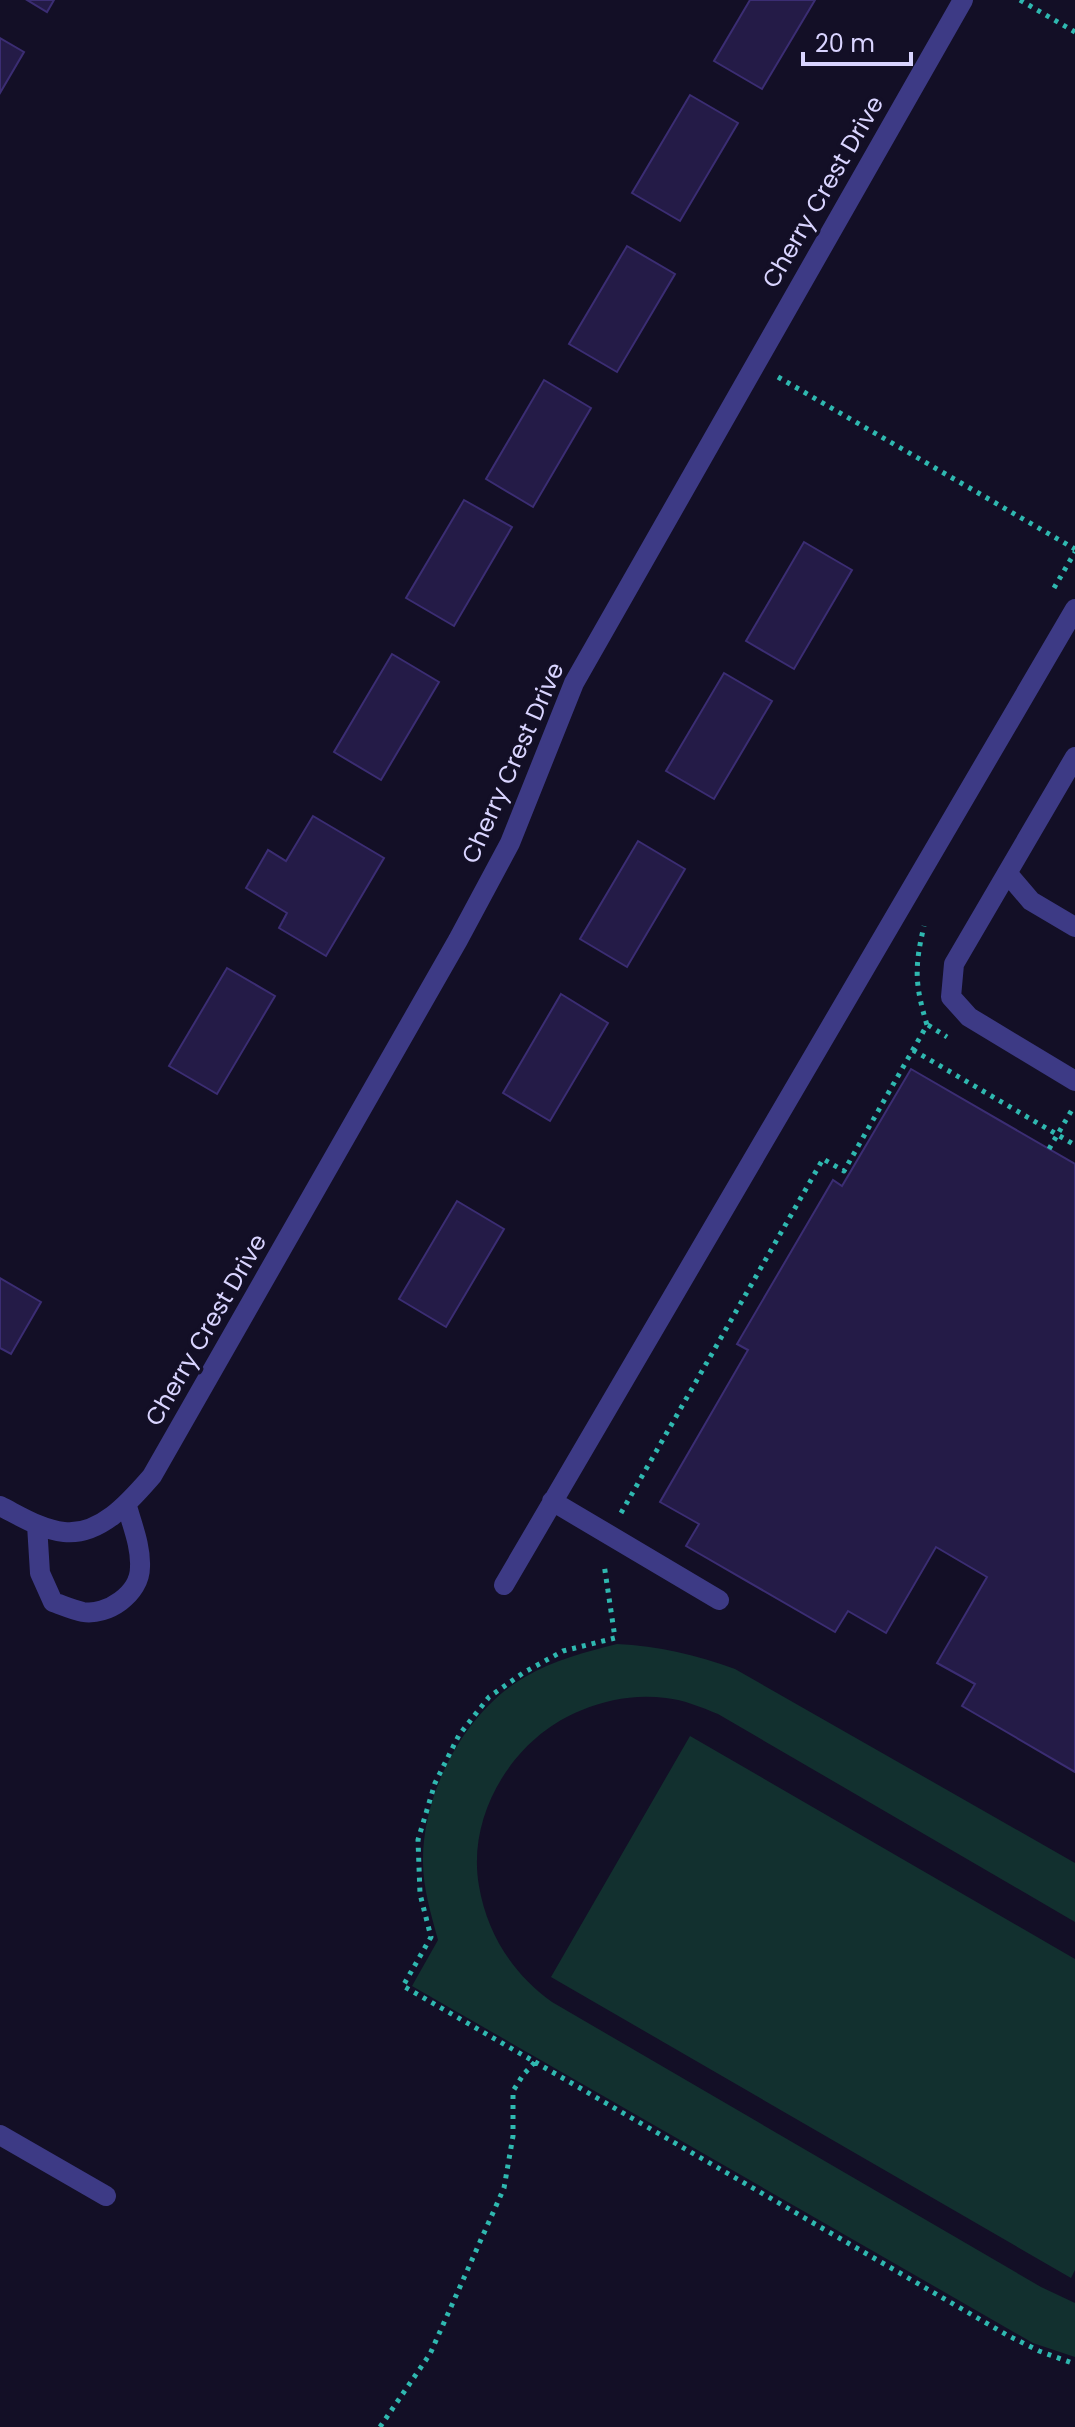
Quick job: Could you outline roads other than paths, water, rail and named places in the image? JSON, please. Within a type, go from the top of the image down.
[{"type":"street","name":"Cherry Crest Drive","points":[[0,1506],[37,1525],[66,1533],[92,1527],[127,1506],[152,1476],[458,940],[510,843],[574,683],[963,0]]},
{"type":"street","points":[[504,1585],[1075,609]]},
{"type":"street","points":[[1075,757],[954,964],[951,997],[969,1017],[1075,1081]]},
{"type":"street","points":[[1008,874],[1031,901],[1075,927]]},
{"type":"street","points":[[552,1501],[719,1600]]},
{"type":"street","points":[[37,1525],[40,1573],[53,1602],[84,1612],[106,1611],[130,1592],[141,1571],[127,1506]]},
{"type":"street","points":[[0,2135],[106,2196]]}]
